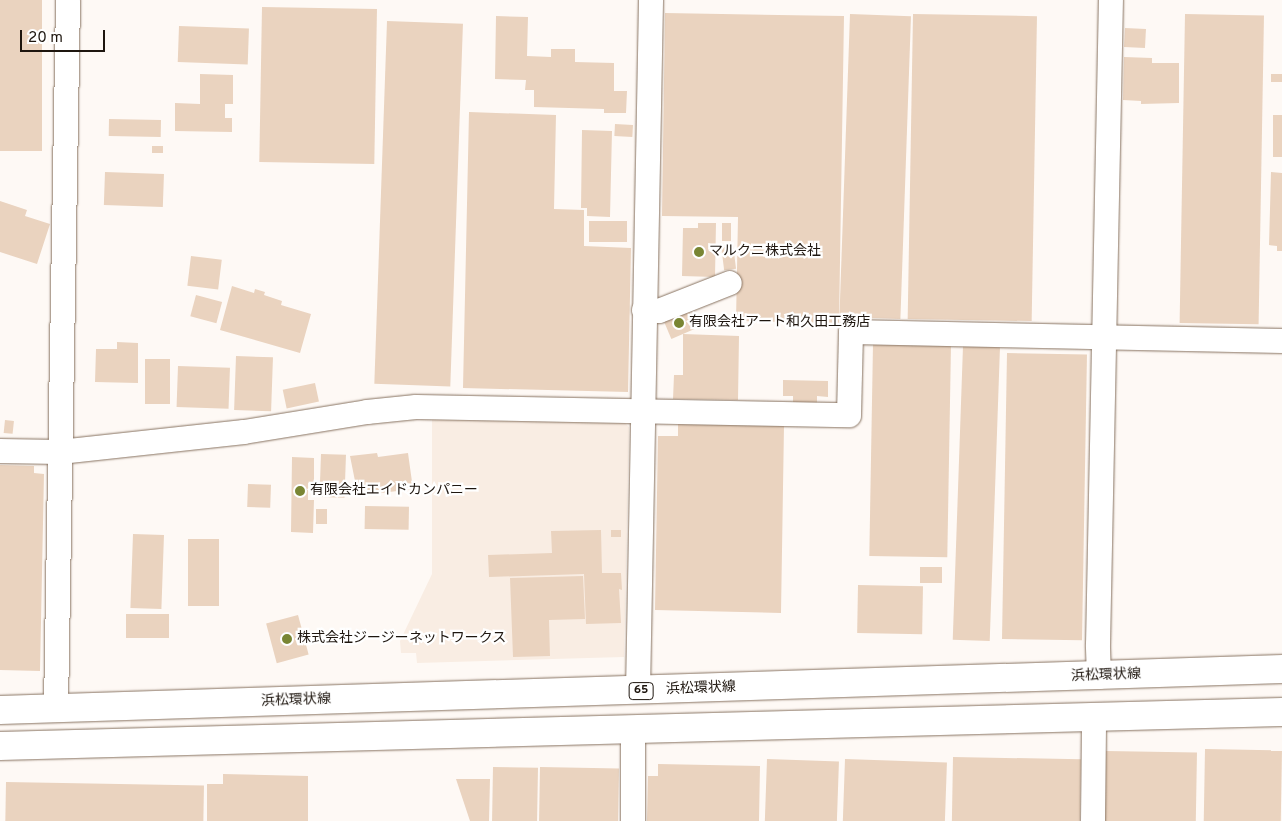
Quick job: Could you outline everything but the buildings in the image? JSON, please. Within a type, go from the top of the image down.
[{"type":"main road","name":"浜松環状線","points":[[0,710],[1099,677],[1282,669]]},
{"type":"main road","points":[[0,746],[1282,712]]},
{"type":"street","points":[[56,708],[68,0]]},
{"type":"street","points":[[638,691],[651,0]]},
{"type":"street","points":[[1099,677],[1103,337],[1111,0]]},
{"type":"street","points":[[644,310],[659,311],[730,283]]},
{"type":"street","points":[[0,451],[60,452],[244,432],[366,412],[416,407],[849,414],[851,332],[1282,341]]},
{"type":"street","points":[[1093,821],[1094,717]]},
{"type":"street","points":[[633,728],[633,821]]},
{"type":"shaded area","points":[[432,418],[623,421],[629,427],[624,657],[417,663],[416,653],[401,653],[400,641],[432,574]]},
{"type":"place","name":"マルクニ株式会社","points":[[699,252]]},
{"type":"place","name":"有限会社アート和久田工務店","points":[[679,323]]},
{"type":"place","name":"有限会社エイドカンパニー","points":[[300,491]]},
{"type":"place","name":"株式会社ジージーネットワークス","points":[[287,639]]}]
